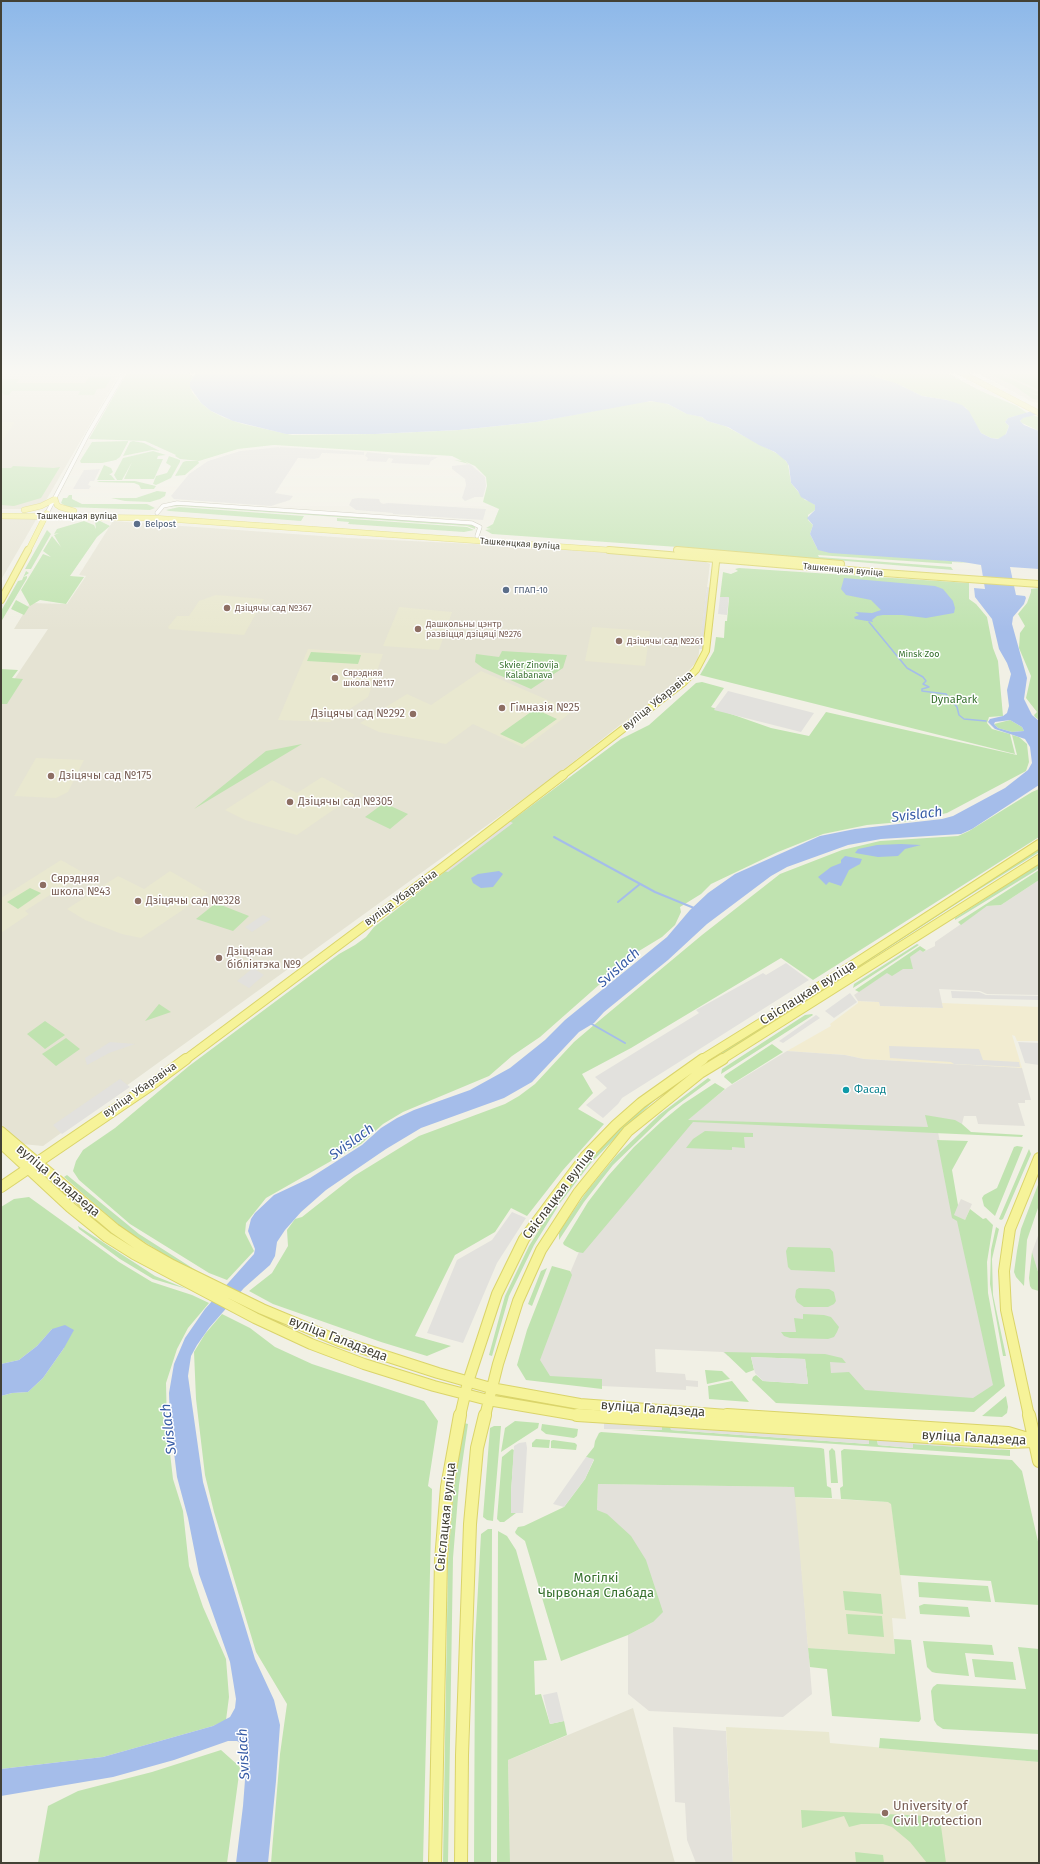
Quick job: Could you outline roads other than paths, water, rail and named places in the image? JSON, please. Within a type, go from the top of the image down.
[{"type":"main road","points":[[24,510],[41,506],[55,499],[60,507],[72,513]]},
{"type":"main road","name":"Ташкенцкая вуліца","points":[[1,510],[24,510],[46,513]]},
{"type":"main road","points":[[1,600],[18,570],[46,513]]},
{"type":"main road","name":"Ташкенцкая вуліца","points":[[1,516],[46,513],[155,516],[717,556],[1025,581],[1039,584]]},
{"type":"main road","points":[[39,527],[54,519],[72,513]]},
{"type":"main road","points":[[15,516],[28,519],[39,527]]},
{"type":"main road","name":"вуліца Убарэвіча","points":[[1,1187],[37,1164],[151,1085],[443,867],[684,682],[696,670],[706,651],[717,556]]},
{"type":"main road","name":"Ташкенцкая вуліца","points":[[1025,581],[1039,579]]},
{"type":"main road","name":"Свіслацкая вуліца","points":[[435,1863],[441,1560],[446,1487],[468,1382],[497,1294],[524,1239],[585,1157],[616,1125],[641,1103],[694,1064],[823,984],[1039,844]]},
{"type":"main road","name":"Свіслацкая вуліца","points":[[461,1863],[462,1755],[470,1524],[477,1448],[490,1394],[518,1301],[541,1250],[578,1193],[628,1131],[661,1102],[700,1074],[1039,859]]},
{"type":"main road","name":"вуліца Галадзеда","points":[[1,1132],[115,1229],[255,1318],[334,1354],[426,1384],[465,1394],[490,1394],[588,1418],[671,1420],[1009,1442],[1034,1441]]},
{"type":"main road","name":"вуліца Галадзеда","points":[[1,1142],[28,1170],[70,1208],[107,1237],[134,1254],[201,1285],[339,1342],[468,1382],[490,1394]]},
{"type":"main road","points":[[1039,1158],[1010,1229],[1005,1255],[1004,1271],[1006,1310],[1039,1460]]},
{"type":"street","points":[[46,513],[55,499],[76,458]]},
{"type":"street","points":[[155,516],[163,506],[177,503],[373,516],[472,523],[480,527],[476,538]]},
{"type":"water","points":[[782,458],[1039,458],[1039,569],[1010,567],[1016,595],[1025,596],[1026,598],[1024,604],[1013,617],[1012,624],[1027,678],[1024,699],[1032,715],[1039,721],[1039,785],[972,829],[961,834],[881,839],[848,845],[787,867],[771,876],[707,924],[668,960],[604,1012],[594,1023],[579,1032],[532,1082],[504,1098],[421,1128],[386,1149],[326,1190],[301,1212],[285,1230],[277,1242],[275,1256],[270,1265],[244,1288],[209,1328],[191,1356],[188,1376],[203,1482],[255,1659],[274,1700],[280,1725],[268,1863],[236,1863],[243,1806],[247,1754],[244,1745],[237,1741],[228,1741],[174,1760],[113,1777],[1,1796],[1,1769],[103,1757],[213,1726],[230,1717],[235,1708],[236,1699],[230,1662],[199,1574],[188,1518],[177,1477],[170,1420],[169,1393],[174,1364],[185,1338],[205,1309],[254,1254],[255,1249],[248,1231],[251,1219],[255,1213],[274,1195],[310,1178],[362,1145],[381,1128],[397,1118],[414,1110],[470,1090],[510,1068],[545,1040],[565,1020],[667,937],[690,910],[708,893],[735,874],[820,836],[855,829],[942,819],[953,816],[1005,788],[1028,770],[1032,763],[1030,747],[1025,739],[995,729],[988,722],[990,719],[1003,716],[1007,713],[1009,706],[1007,690],[1011,674],[999,649],[992,619],[975,597],[974,588],[985,589],[981,565],[963,562],[830,553],[818,550],[810,534],[813,525],[807,518],[815,510],[815,505],[801,497],[791,483],[789,466]],"holes":[[[1010,720],[1022,727],[1024,731],[1012,732],[998,728],[994,724],[995,722]]]},
{"type":"water","points":[[844,578],[935,586],[943,589],[953,601],[955,608],[954,613],[926,618],[902,615],[883,615],[877,616],[872,620],[873,622],[855,619],[854,617],[859,615],[855,612],[872,613],[881,610],[871,600],[846,595],[841,589]]},
{"type":"water","points":[[877,845],[921,845],[905,849],[898,856],[878,857],[855,853],[858,849]]},
{"type":"water","points":[[845,856],[862,859],[860,864],[849,870],[841,886],[829,882],[826,885],[818,877],[831,867],[841,863],[841,860]]},
{"type":"water","points":[[499,871],[503,874],[493,887],[481,888],[473,883],[471,878],[478,874]]},
{"type":"water","points":[[65,1325],[74,1330],[64,1348],[43,1378],[28,1392],[12,1393],[1,1396],[1,1364],[19,1360],[37,1346],[52,1329]]},
{"type":"waterway","points":[[869,622],[907,668],[923,677],[926,681],[923,684],[929,687],[922,689],[922,691],[946,694],[957,707],[959,715],[964,719],[986,721]]},
{"type":"waterway","points":[[554,837],[655,892],[694,908]]},
{"type":"waterway","points":[[618,902],[640,884]]},
{"type":"waterway","points":[[590,1023],[625,1043]]},
{"type":"place","name":"Belpost","points":[[137,524]]},
{"type":"place","name":"ГПАП-10","points":[[506,590]]},
{"type":"place","name":"Дзіцячы сад №367","points":[[227,608]]},
{"type":"place","name":"Дашкольны цэнтр развіцця дзіцяці №276","points":[[418,629]]},
{"type":"place","name":"Дзіцячы сад №261","points":[[619,641]]},
{"type":"place","name":"Сярэдняя школа №117","points":[[335,678]]},
{"type":"place","name":"Гімназія №25","points":[[502,708]]},
{"type":"place","name":"Дзіцячы сад №292","points":[[413,714]]},
{"type":"place","name":"Дзіцячы сад №175","points":[[51,776]]},
{"type":"place","name":"Дзіцячы сад №305","points":[[290,802]]},
{"type":"place","name":"Сярэдняя школа №43","points":[[43,885]]},
{"type":"place","name":"Дзіцячы сад №328","points":[[138,901]]},
{"type":"place","name":"Дзіцячая бібліятэка №9","points":[[219,958]]},
{"type":"place","name":"Фасад","points":[[846,1090]]},
{"type":"place","name":"University of Civil Protection","points":[[885,1813]]},
{"type":"park label","name":"Minsk Zoo","points":[[919,654]]},
{"type":"park label","name":"Skvier Zinovija Kalabanava","points":[[529,670]]},
{"type":"park label","name":"DynaPark","points":[[954,700]]},
{"type":"park label","name":"Могілкі Чырвоная Слабада","points":[[596,1586]]},
{"type":"water label","name":"Svislach","points":[[917,815]]},
{"type":"water label","name":"Svislach","points":[[619,968]]},
{"type":"water label","name":"Svislach","points":[[352,1142]]},
{"type":"water label","name":"Svislach","points":[[169,1429]]},
{"type":"water label","name":"Svislach","points":[[244,1754]]}]
